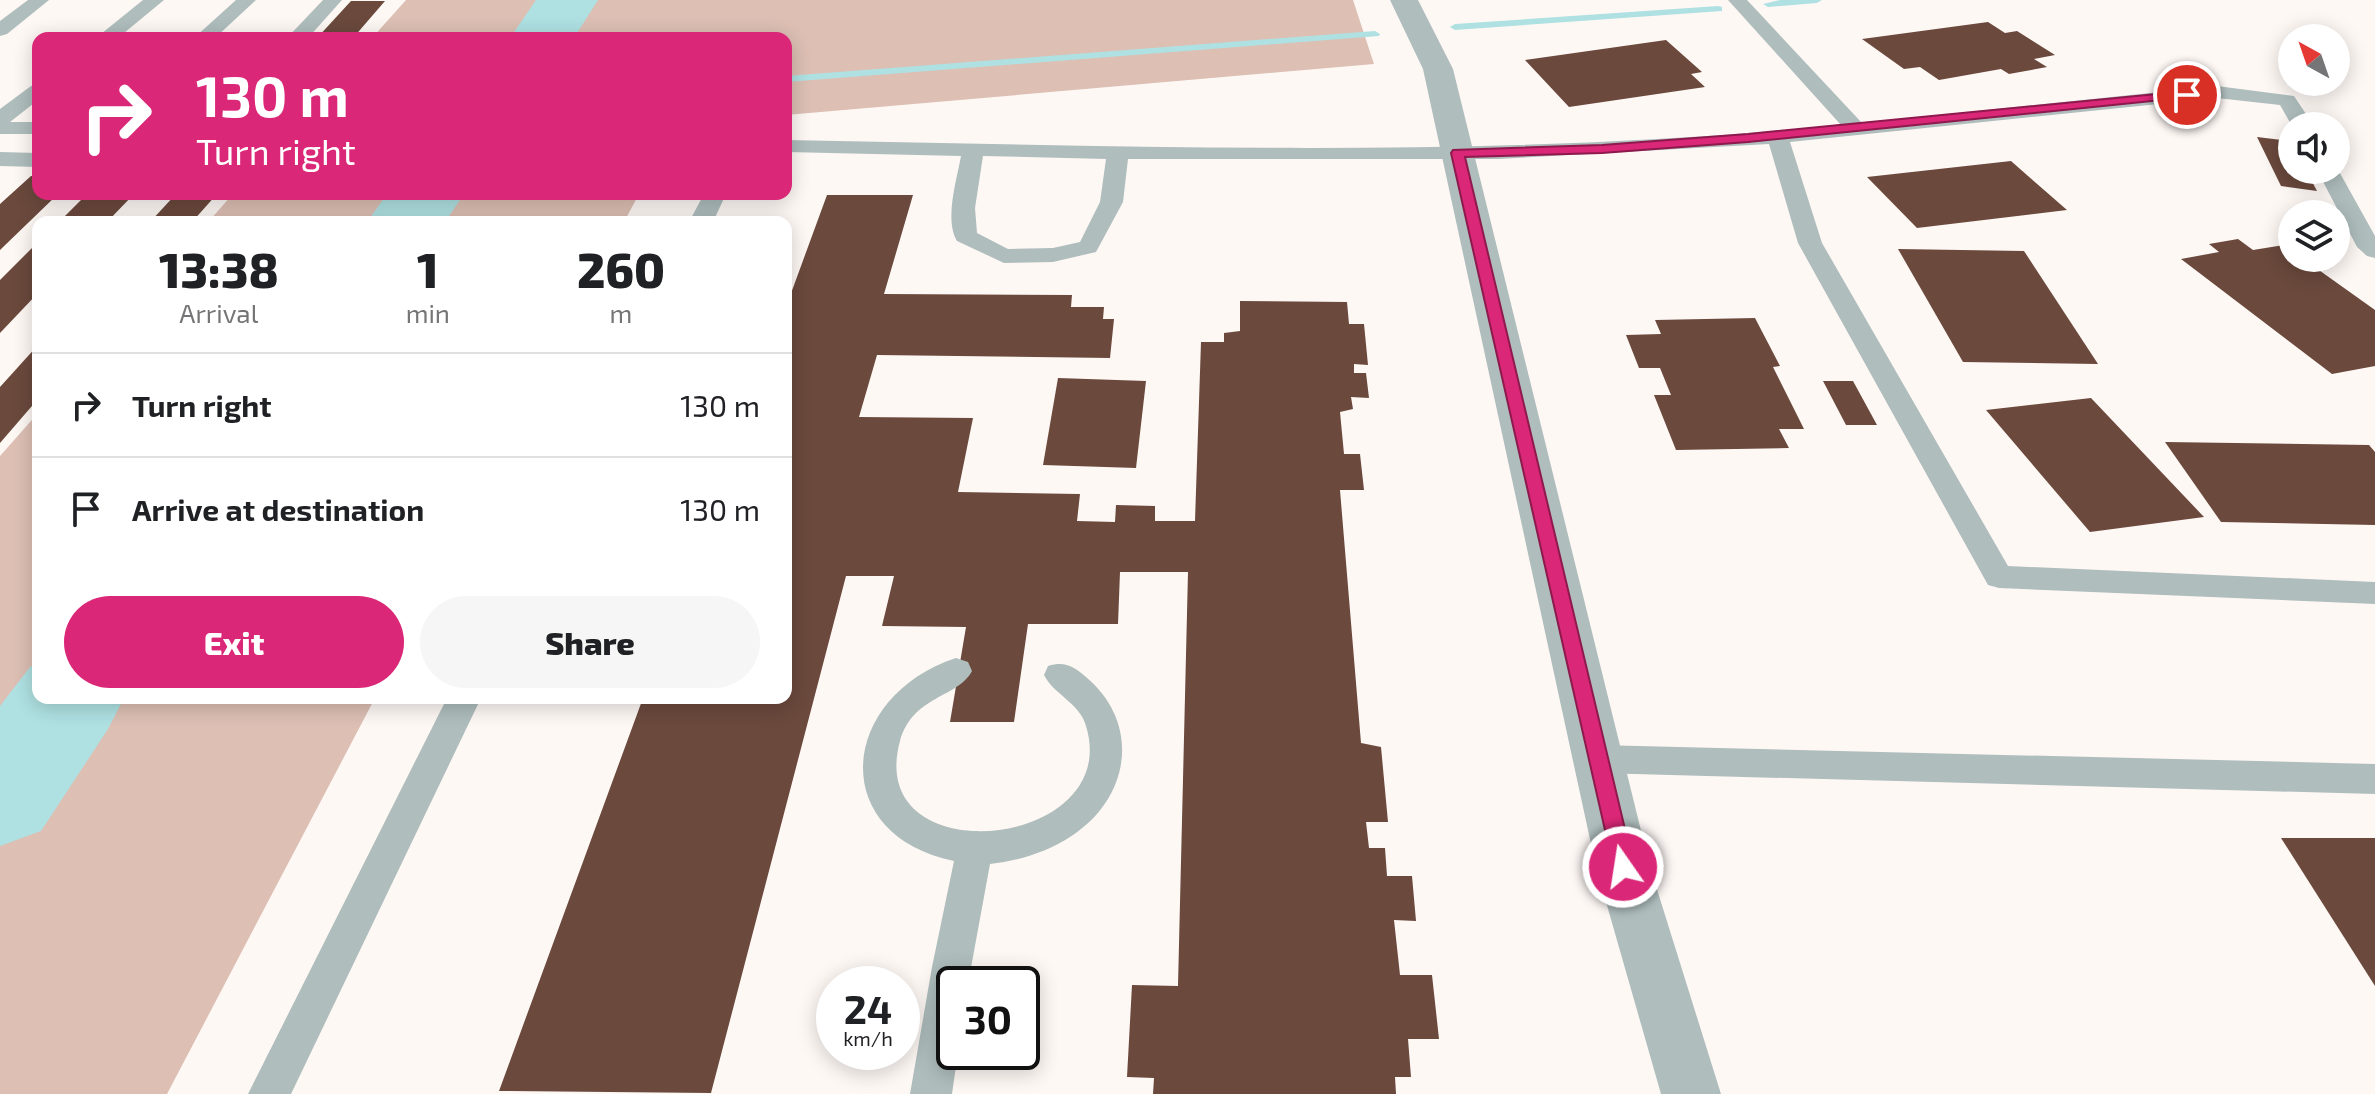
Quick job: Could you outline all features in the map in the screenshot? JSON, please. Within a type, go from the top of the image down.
[{"type":"street","points":[[1404,0],[1438,69],[1623,867],[1691,1094]]},
{"type":"lane","points":[[0,30],[40,0]]},
{"type":"lane","points":[[114,32],[155,0]]},
{"type":"lane","points":[[211,32],[247,0]]},
{"type":"lane","points":[[303,32],[333,0]]},
{"type":"lane","points":[[1737,0],[1855,128]]},
{"type":"lane","points":[[792,146],[1458,153],[1602,149],[1777,136],[2217,92],[2287,100],[2294,112]]},
{"type":"lane","points":[[0,119],[32,95]]},
{"type":"lane","points":[[0,128],[32,128]]},
{"type":"lane","points":[[1777,136],[1810,243],[1999,577],[2375,593]]},
{"type":"lane","points":[[973,149],[964,208],[965,236],[1004,256],[1053,255],[1088,247],[1108,217],[1117,183],[1117,151]]},
{"type":"lane","points":[[0,159],[32,160]]},
{"type":"lane","points":[[2335,184],[2369,247],[2375,251]]},
{"type":"lane","points":[[956,671],[926,686],[900,708],[884,735],[878,764],[884,793],[900,818],[928,838],[962,848],[1003,848],[1043,836],[1076,814],[1098,784],[1108,752],[1103,721],[1087,695],[1060,675]]},
{"type":"lane","points":[[269,1094],[461,704]]},
{"type":"lane","points":[[1598,759],[2375,779]]},
{"type":"lane","points":[[931,1094],[951,967],[975,848]]},
{"type":"shaded area","points":[[406,0],[1353,0],[1374,64],[792,114],[792,32],[377,32]]},
{"type":"shaded area","points":[[228,200],[636,200],[627,216],[213,216]]},
{"type":"shaded area","points":[[32,420],[32,704],[372,704],[167,1094],[0,1094],[0,456]]},
{"type":"building","points":[[351,1],[385,1],[358,32],[323,32]]},
{"type":"building","points":[[1988,22],[2005,33],[2017,31],[2055,55],[2034,59],[2047,67],[2009,74],[2001,69],[1939,80],[1920,67],[1904,69],[1862,39]]},
{"type":"building","points":[[1666,40],[1702,72],[1691,74],[1705,87],[1569,107],[1525,60]]},
{"type":"building","points":[[2257,137],[2278,139],[2278,180]]},
{"type":"building","points":[[2011,161],[2067,210],[1917,228],[1867,177]]},
{"type":"building","points":[[31,176],[32,200],[52,200],[0,250],[0,204]]},
{"type":"building","points":[[2313,184],[2317,191],[2281,186]]},
{"type":"building","points":[[827,195],[913,195],[884,294],[1072,295],[1071,307],[1104,307],[1103,319],[1114,319],[1110,358],[877,355],[859,417],[973,418],[958,492],[1080,494],[1077,521],[1115,522],[1116,505],[1155,506],[1155,521],[1195,521],[1201,342],[1224,342],[1224,333],[1240,331],[1240,301],[1347,302],[1349,324],[1364,324],[1368,365],[1354,364],[1354,373],[1366,373],[1369,398],[1351,397],[1353,409],[1340,412],[1344,454],[1360,454],[1364,490],[1340,490],[1361,743],[1381,747],[1388,822],[1366,822],[1369,848],[1385,848],[1387,876],[1412,876],[1416,921],[1394,920],[1400,975],[1432,975],[1439,1039],[1408,1039],[1411,1077],[1395,1077],[1396,1094],[1153,1094],[1154,1078],[1127,1077],[1132,985],[1178,986],[1188,572],[1120,572],[1118,624],[1028,624],[1014,722],[950,722],[966,627],[882,626],[894,576],[846,576],[711,1093],[499,1091],[641,704],[792,704],[792,291]]},
{"type":"building","points":[[81,200],[128,200],[113,216],[65,216]]},
{"type":"building","points":[[170,200],[212,200],[197,216],[156,216]]},
{"type":"building","points":[[2238,239],[2253,250],[2278,246],[2278,272],[2322,272],[2375,310],[2375,366],[2332,374],[2181,259],[2219,252],[2209,244]]},
{"type":"building","points":[[32,248],[32,299],[0,333],[0,280]]},
{"type":"building","points":[[1898,249],[2024,251],[2098,364],[1963,362]]},
{"type":"building","points":[[1755,318],[1780,366],[1773,367],[1804,429],[1779,429],[1789,448],[1676,450],[1654,395],[1671,395],[1660,368],[1639,368],[1626,335],[1661,334],[1655,320]]},
{"type":"building","points":[[32,352],[32,406],[0,443],[0,387]]},
{"type":"building","points":[[1058,378],[1146,381],[1136,468],[1043,465]]},
{"type":"building","points":[[1823,381],[1853,381],[1877,425],[1846,425]]},
{"type":"building","points":[[2091,398],[2204,517],[2090,532],[1986,410]]},
{"type":"building","points":[[2165,442],[2369,445],[2375,452],[2375,525],[2221,522]]},
{"type":"building","points":[[2281,838],[2375,838],[2375,986]]},
{"type":"waterway","points":[[546,32],[567,0]]},
{"type":"waterway","points":[[1768,4],[1817,0]]},
{"type":"waterway","points":[[1455,27],[1718,9]]},
{"type":"waterway","points":[[792,79],[1375,34]]},
{"type":"waterway","points":[[410,216],[422,200]]},
{"type":"waterway","points":[[0,796],[65,704]]},
{"type":"route","points":[[1623,867],[1458,153],[1602,149],[1748,138],[2187,95]]}]
